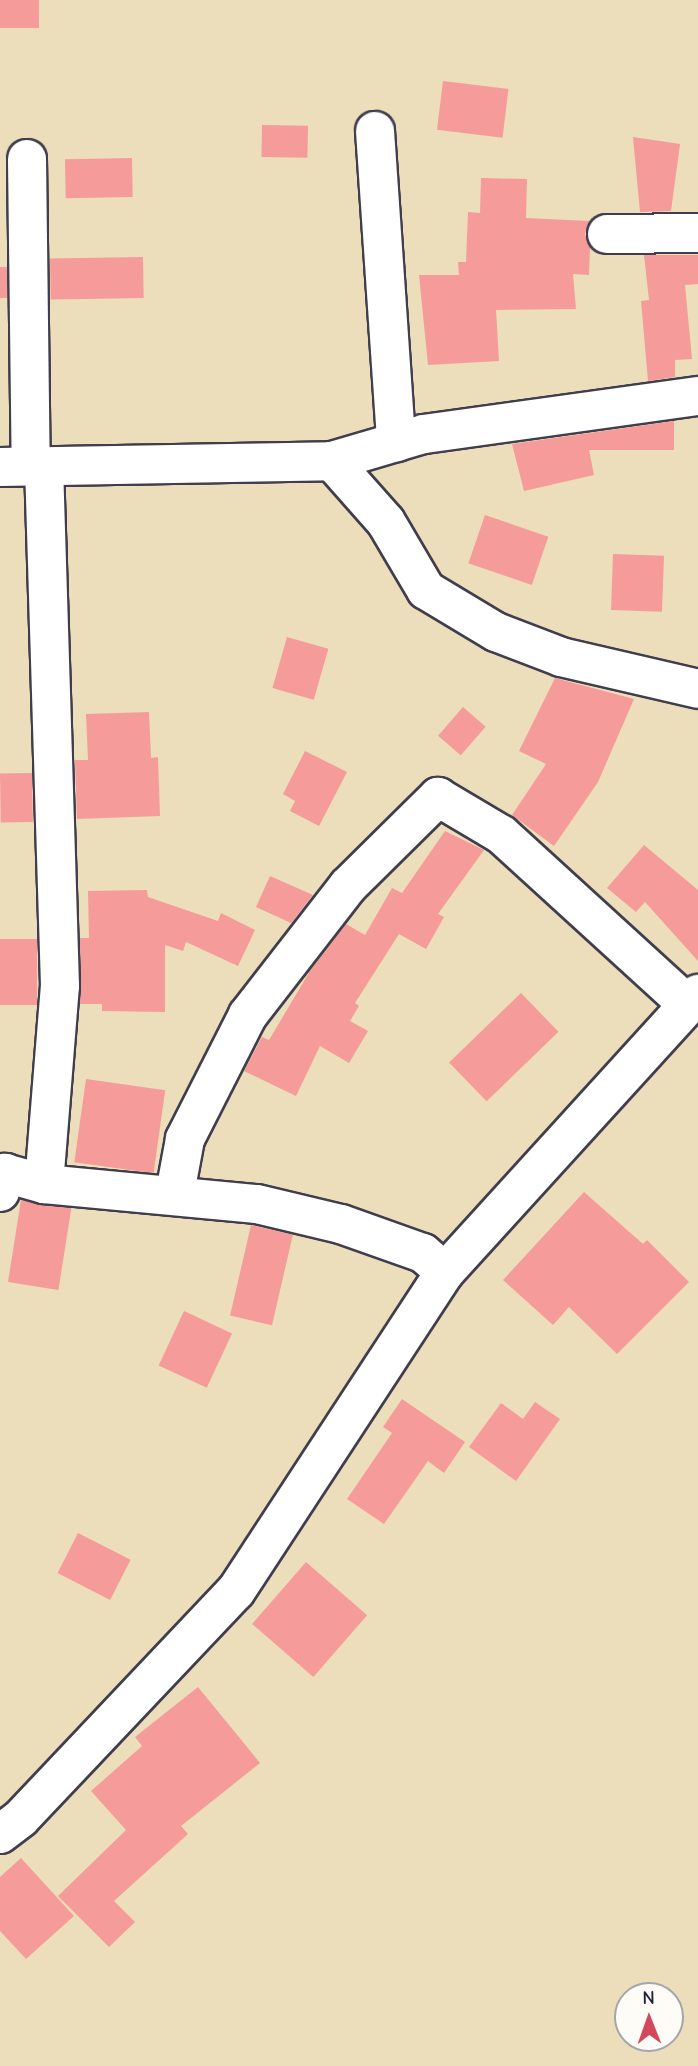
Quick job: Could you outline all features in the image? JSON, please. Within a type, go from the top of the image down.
[{"type":"street","points":[[375,131],[396,442]]},
{"type":"street","points":[[27,159],[25,466],[60,986],[44,1184]]},
{"type":"street","points":[[607,234],[698,233]]},
{"type":"street","points":[[25,466],[332,461],[396,442],[698,396]]},
{"type":"street","points":[[332,461],[386,522],[426,590],[496,632],[561,657],[698,689]]},
{"type":"street","points":[[0,1834],[21,1818],[236,1591],[445,1272],[693,999],[502,835],[438,797],[348,886],[248,1015],[185,1139],[175,1193]]},
{"type":"street","points":[[2,1179],[175,1193],[257,1204],[341,1224],[423,1253],[445,1272]]},
{"type":"building","points":[[0,0],[39,0],[39,28],[0,28]]},
{"type":"building","points":[[443,81],[509,89],[503,138],[437,130]]},
{"type":"building","points":[[262,125],[308,126],[307,158],[261,157]]},
{"type":"building","points":[[633,137],[680,144],[671,211],[640,212]]},
{"type":"building","points":[[132,158],[133,197],[66,198],[65,159]]},
{"type":"building","points":[[481,178],[527,179],[526,218],[590,221],[585,234],[590,247],[589,275],[573,274],[576,309],[496,310],[499,361],[428,365],[419,275],[459,275],[458,262],[466,262],[468,212],[480,213]]},
{"type":"building","points":[[644,255],[698,255],[698,284],[685,285],[692,359],[675,360],[675,377],[648,381],[641,301],[649,300]]},
{"type":"building","points":[[143,257],[144,298],[51,300],[50,259]]},
{"type":"building","points":[[0,267],[7,267],[7,298],[0,298]]},
{"type":"building","points":[[674,421],[674,450],[589,450],[594,475],[524,491],[512,444]]},
{"type":"building","points":[[485,515],[548,537],[532,585],[468,563]]},
{"type":"building","points":[[613,554],[664,556],[662,612],[611,610]]},
{"type":"building","points":[[287,637],[328,649],[314,700],[272,688]]},
{"type":"building","points":[[555,678],[634,699],[598,782],[554,846],[512,815],[546,764],[519,751]]},
{"type":"building","points":[[463,707],[486,727],[461,755],[438,736]]},
{"type":"building","points":[[149,712],[151,758],[158,757],[160,816],[77,819],[75,760],[88,760],[86,714]]},
{"type":"building","points":[[305,751],[347,772],[319,826],[290,811],[295,801],[283,794]]},
{"type":"building","points":[[32,773],[33,822],[1,823],[0,774]]},
{"type":"building","points":[[445,831],[484,850],[438,914],[444,917],[426,949],[399,934],[355,1003],[359,1006],[350,1021],[368,1031],[349,1063],[320,1046],[296,1096],[244,1071],[262,1037],[269,1040],[310,971],[346,924],[365,935],[392,888],[402,893]]},
{"type":"building","points":[[644,845],[698,890],[698,961],[645,902],[636,912],[607,888]]},
{"type":"building","points":[[270,876],[313,895],[291,923],[256,907]]},
{"type":"building","points":[[147,890],[148,897],[218,921],[221,913],[255,930],[238,966],[186,942],[183,951],[165,945],[165,1012],[102,1011],[102,1004],[80,1004],[80,938],[89,938],[88,891]]},
{"type":"building","points":[[0,939],[37,939],[37,1005],[0,1005]]},
{"type":"building","points":[[521,993],[559,1032],[487,1101],[449,1062]]},
{"type":"building","points":[[86,1079],[165,1090],[154,1173],[74,1162]]},
{"type":"building","points":[[584,1192],[643,1244],[647,1240],[689,1282],[617,1354],[569,1307],[553,1325],[503,1280]]},
{"type":"building","points":[[21,1200],[71,1208],[58,1290],[8,1282]]},
{"type":"building","points":[[251,1225],[293,1235],[272,1325],[230,1316]]},
{"type":"building","points":[[184,1311],[232,1333],[207,1388],[159,1365]]},
{"type":"building","points":[[402,1399],[465,1442],[444,1473],[428,1461],[384,1524],[347,1499],[392,1433],[383,1427]]},
{"type":"building","points":[[535,1402],[560,1419],[516,1481],[469,1447],[501,1403],[523,1419]]},
{"type":"building","points":[[78,1533],[131,1560],[110,1600],[58,1573]]},
{"type":"building","points":[[306,1562],[367,1615],[313,1677],[252,1624]]},
{"type":"building","points":[[198,1687],[260,1763],[181,1826],[188,1834],[114,1901],[135,1922],[109,1947],[58,1896],[126,1830],[91,1791],[142,1746],[135,1737]]},
{"type":"building","points":[[21,1858],[74,1916],[26,1959],[0,1931],[0,1877]]}]
